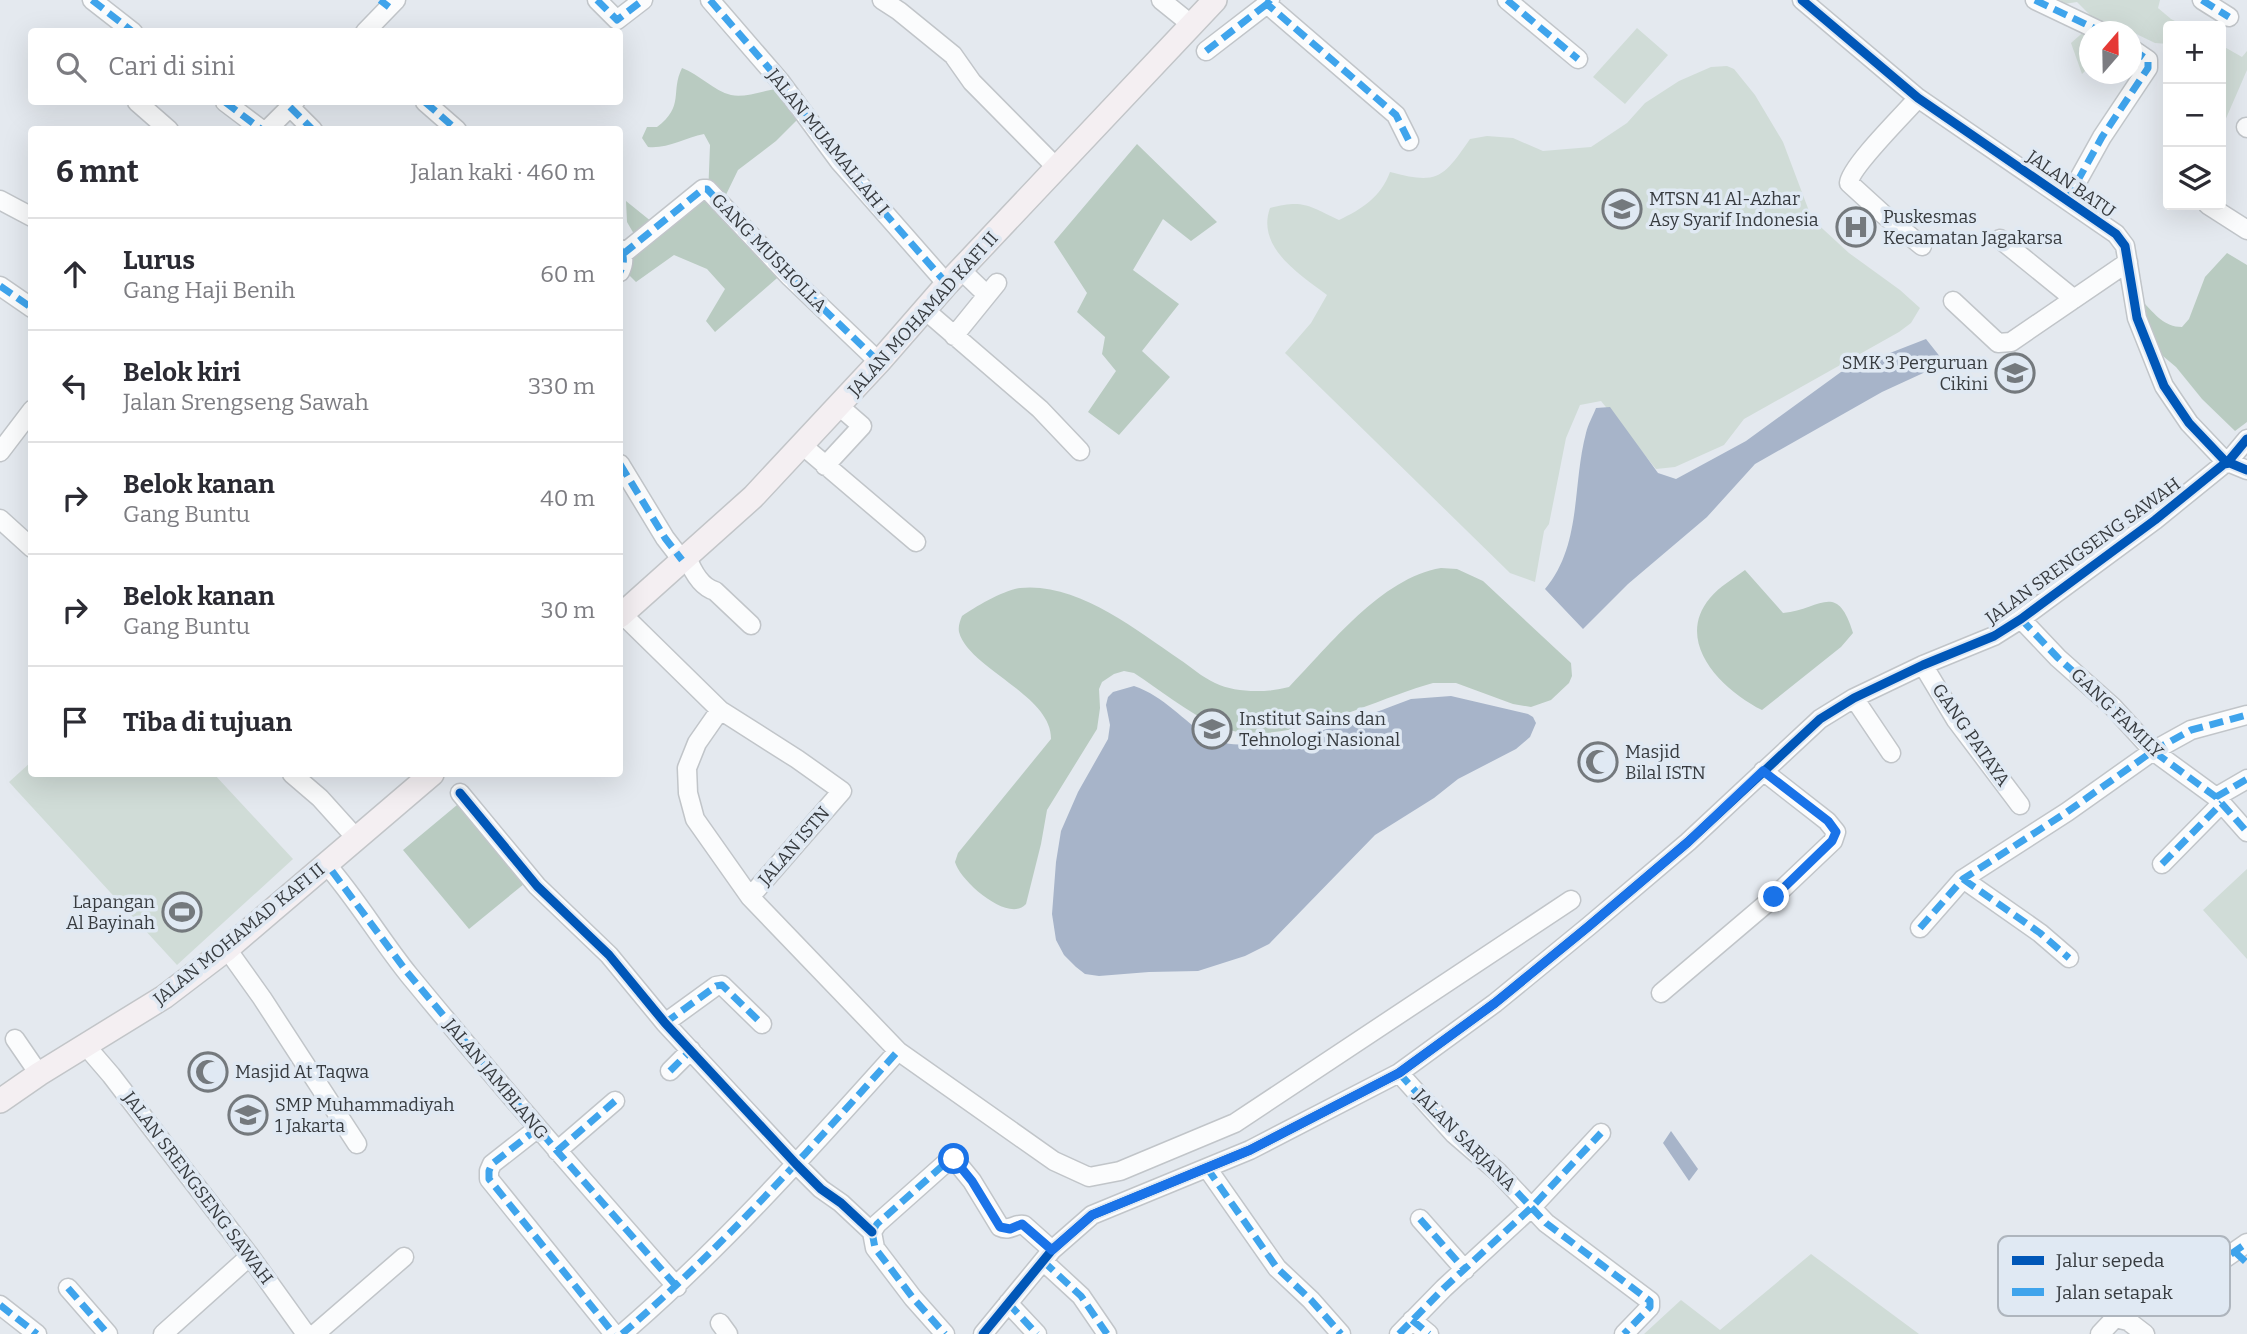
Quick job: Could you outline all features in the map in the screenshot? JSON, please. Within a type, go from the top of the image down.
[{"type":"main road","name":"JALAN MOHAMAD KAFI II","points":[[623,613],[687,562],[753,497],[815,452],[879,362],[928,313],[1057,168],[1215,0]]},
{"type":"main road","name":"JALAN MOHAMAD KAFI II","points":[[0,1101],[39,1074],[89,1049],[334,873],[356,839],[428,777]]},
{"type":"street","points":[[92,0],[128,28]]},
{"type":"street","points":[[597,0],[617,20],[643,0]]},
{"type":"street","name":"JALAN MUAMALLAH I","points":[[710,0],[780,81],[839,161],[958,277],[989,290],[951,334]]},
{"type":"street","points":[[882,0],[900,11],[953,55],[972,82],[1057,168]]},
{"type":"street","points":[[1161,0],[1192,24]]},
{"type":"street","points":[[1507,0],[1578,60]]},
{"type":"street","points":[[2035,0],[2079,21]]},
{"type":"street","points":[[2202,0],[2229,17]]},
{"type":"street","points":[[368,28],[388,2]]},
{"type":"street","points":[[1206,51],[1268,2],[1396,116],[1409,141]]},
{"type":"street","name":"JALAN BATU","points":[[1810,2],[1918,99],[2116,234],[2125,246],[2137,318],[2164,386],[2189,423],[2227,463]]},
{"type":"street","points":[[2142,56],[2150,65],[2142,77]]},
{"type":"street","points":[[2067,200],[2102,137],[2137,84]]},
{"type":"street","points":[[1918,99],[1858,165],[1849,177],[1849,183],[1922,246]]},
{"type":"street","points":[[140,105],[164,126]]},
{"type":"street","points":[[229,105],[259,126]]},
{"type":"street","points":[[269,126],[292,105]]},
{"type":"street","points":[[294,105],[310,126]]},
{"type":"street","points":[[428,105],[452,126]]},
{"type":"street","name":"GANG MUSHOLLA","points":[[623,249],[703,188],[707,189],[790,277],[879,362]]},
{"type":"street","points":[[0,200],[28,215]]},
{"type":"street","points":[[2216,210],[2247,230]]},
{"type":"street","points":[[2000,239],[2074,299]]},
{"type":"street","points":[[1952,301],[1998,343],[2011,342],[2128,262]]},
{"type":"street","points":[[0,286],[28,305]]},
{"type":"street","points":[[928,313],[1040,409],[1080,451]]},
{"type":"street","points":[[846,412],[862,426],[815,452],[916,542]]},
{"type":"street","points":[[0,452],[28,415]]},
{"type":"street","name":"JALAN SRENGSENG SAWAH","points":[[983,1334],[1048,1255],[1092,1215],[1250,1150],[1399,1073],[1495,1003],[1581,933],[1688,842],[1819,719],[1854,698],[1923,665],[1994,636],[2021,619],[2227,463],[2247,439]]},
{"type":"street","points":[[2227,463],[2247,470]]},
{"type":"street","points":[[623,469],[665,538],[707,589],[715,591],[751,625]]},
{"type":"street","points":[[0,519],[28,544]]},
{"type":"street","points":[[623,617],[720,710]]},
{"type":"street","name":"GANG FAMILY","points":[[2021,619],[2113,707],[2153,751],[2219,800],[2247,832]]},
{"type":"street","name":"GANG PATAYA","points":[[1923,665],[1956,720],[2020,805]]},
{"type":"street","points":[[1854,698],[1891,754]]},
{"type":"street","name":"JALAN ISTN","points":[[720,710],[842,791],[750,897],[695,819],[688,793],[687,768],[697,743],[720,710]]},
{"type":"street","points":[[1920,928],[1963,879],[2153,751],[2190,730],[2247,715]]},
{"type":"street","points":[[1661,993],[1774,897],[1832,841],[1836,832],[1828,821],[1763,771]]},
{"type":"street","points":[[296,777],[320,798],[356,839]]},
{"type":"street","points":[[2162,864],[2219,800],[2247,779]]},
{"type":"street","points":[[460,793],[537,886],[609,955],[665,1023],[796,1164],[872,1232],[875,1248],[945,1334]]},
{"type":"street","name":"JALAN JAMBLANG","points":[[334,873],[407,972],[557,1151],[677,1287]]},
{"type":"street","points":[[1963,879],[2040,933],[2069,958]]},
{"type":"street","points":[[750,897],[898,1051],[1054,1161],[1089,1177],[1120,1171],[1235,1123],[1571,900]]},
{"type":"street","points":[[227,949],[357,1144]]},
{"type":"street","points":[[665,1023],[716,986],[722,985],[762,1024]]},
{"type":"street","points":[[15,1039],[39,1074]]},
{"type":"street","name":"JALAN SRENGSENG SAWAH","points":[[89,1049],[250,1256],[306,1334]]},
{"type":"street","points":[[670,1071],[691,1051]]},
{"type":"street","points":[[622,1334],[677,1287],[796,1164],[898,1051]]},
{"type":"street","name":"JALAN SARJANA","points":[[1399,1073],[1454,1134],[1498,1172],[1546,1223],[1650,1301],[1650,1307],[1624,1334]]},
{"type":"street","points":[[557,1151],[615,1101]]},
{"type":"street","points":[[538,1128],[492,1164],[489,1179],[614,1334]]},
{"type":"street","points":[[1399,1334],[1532,1207],[1601,1133]]},
{"type":"street","points":[[872,1232],[877,1224],[954,1159],[972,1181],[1000,1227],[1010,1229],[1022,1224],[1081,1296],[1107,1334]]},
{"type":"street","points":[[1207,1168],[1277,1268],[1311,1300],[1340,1334]]},
{"type":"street","points":[[1420,1219],[1465,1270]]},
{"type":"street","points":[[163,1334],[250,1256]]},
{"type":"street","points":[[315,1334],[404,1257]]},
{"type":"street","points":[[68,1288],[108,1334]]},
{"type":"street","points":[[1008,1303],[1037,1334]]},
{"type":"street","points":[[0,1305],[37,1334]]},
{"type":"street","points":[[2100,1334],[2115,1318],[2128,1321],[2144,1334]]},
{"type":"street","points":[[1412,1320],[1429,1334]]},
{"type":"shaded area","points":[[2060,0],[2160,0],[2158,8],[2175,21],[2163,21],[2163,44],[2155,43],[2142,37],[2142,21],[2096,21],[2077,2],[2064,4]]},
{"type":"shaded area","points":[[1637,28],[1668,55],[1625,104],[1593,77]]},
{"type":"shaded area","points":[[2079,36],[2079,66],[2071,43]]},
{"type":"shaded area","points":[[2226,48],[2242,57],[2247,51],[2247,70],[2226,118]]},
{"type":"shaded area","points":[[1727,66],[1734,69],[1755,95],[1783,142],[1812,219],[1849,253],[1920,308],[1911,323],[1899,332],[1744,419],[1724,445],[1675,467],[1656,469],[1601,401],[1580,405],[1566,438],[1535,582],[1510,573],[1285,353],[1311,323],[1327,295],[1293,269],[1274,247],[1267,222],[1270,208],[1291,204],[1306,205],[1339,220],[1370,201],[1390,172],[1419,178],[1438,175],[1453,162],[1470,139],[1487,136],[1513,138],[1543,151],[1591,147],[1627,123],[1645,103],[1679,81],[1711,67]]},
{"type":"shaded area","name":"Lapangan Al Bayinah","points":[[28,765],[28,777],[217,777],[293,859],[177,965],[9,782]]},
{"type":"shaded area","points":[[2247,869],[2247,959],[2203,910]]},
{"type":"shaded area","points":[[1811,1254],[1919,1334],[1644,1334],[1681,1300],[1720,1330]]},
{"type":"green space","points":[[682,68],[731,95],[747,95],[776,89],[802,115],[776,141],[738,170],[721,205],[784,272],[715,332],[706,321],[725,289],[707,269],[674,255],[636,282],[624,270],[638,241],[627,222],[626,201],[652,222],[683,214],[708,197],[710,145],[704,134],[655,147],[648,147],[642,138],[647,127],[657,127],[671,112]]},
{"type":"green space","points":[[1137,144],[1217,222],[1191,241],[1163,219],[1133,270],[1179,304],[1142,351],[1170,377],[1119,435],[1088,412],[1116,371],[1102,354],[1105,337],[1077,312],[1087,293],[1054,242]]},
{"type":"green space","points":[[2227,253],[2247,265],[2247,422],[2235,431],[2202,399],[2176,367],[2151,346],[2134,316],[2143,302],[2165,322],[2182,327],[2189,319],[2205,277]]},
{"type":"green space","points":[[1441,568],[1457,569],[1483,581],[1571,663],[1572,676],[1569,683],[1551,700],[1531,707],[1513,704],[1456,683],[1433,683],[1324,721],[1266,733],[1239,732],[1215,725],[1134,673],[1124,671],[1114,674],[1102,682],[1099,689],[1097,729],[1047,810],[1026,904],[1018,909],[997,905],[975,889],[959,870],[955,862],[958,853],[1051,739],[1048,723],[1038,709],[966,645],[959,628],[962,616],[968,612],[1013,589],[1041,588],[1063,592],[1104,610],[1215,683],[1242,690],[1271,690],[1289,687],[1358,615],[1377,599],[1419,574]]},
{"type":"green space","points":[[1745,570],[1783,613],[1826,602],[1834,603],[1841,607],[1853,633],[1841,647],[1762,710],[1732,691],[1719,678],[1700,648],[1697,631],[1700,615],[1710,598]]},
{"type":"green space","points":[[457,805],[524,884],[469,929],[403,850]]},
{"type":"water","points":[[1926,339],[1945,363],[1882,392],[1755,464],[1707,517],[1628,584],[1583,629],[1545,589],[1557,572],[1571,534],[1582,453],[1596,408],[1610,407],[1658,473],[1676,479],[1746,441],[1841,372]]},
{"type":"water","points":[[1134,686],[1164,702],[1209,737],[1228,744],[1280,741],[1338,725],[1411,699],[1451,696],[1528,714],[1536,723],[1530,737],[1516,749],[1458,779],[1434,798],[1375,835],[1269,944],[1245,956],[1198,971],[1099,976],[1085,974],[1064,955],[1056,940],[1052,914],[1061,831],[1078,792],[1108,739],[1108,697],[1113,692]]},
{"type":"water","points":[[1671,1131],[1698,1169],[1689,1181],[1663,1143]]},
{"type":"marked path","points":[[92,0],[128,28]]},
{"type":"marked path","points":[[380,0],[389,7]]},
{"type":"marked path","points":[[597,0],[617,20],[643,0]]},
{"type":"marked path","points":[[710,0],[780,81],[839,161],[947,284]]},
{"type":"marked path","points":[[1270,0],[1267,4],[1396,115],[1409,141]]},
{"type":"marked path","points":[[1507,0],[1578,59]]},
{"type":"marked path","points":[[2035,0],[2079,21]]},
{"type":"marked path","points":[[2202,0],[2229,17]]},
{"type":"marked path","points":[[1206,51],[1267,4]]},
{"type":"marked path","points":[[2142,56],[2148,60],[2148,68],[2142,77]]},
{"type":"marked path","points":[[2067,200],[2102,137],[2137,84]]},
{"type":"marked path","points":[[229,105],[257,126]]},
{"type":"marked path","points":[[428,105],[452,126]]},
{"type":"marked path","points":[[290,107],[309,126]]},
{"type":"marked path","points":[[623,254],[703,189],[707,189],[790,277],[879,362]]},
{"type":"marked path","points":[[623,255],[623,260]]},
{"type":"marked path","points":[[0,286],[28,305]]},
{"type":"marked path","points":[[623,469],[665,538],[682,560]]},
{"type":"marked path","points":[[2021,619],[2058,658],[2113,707],[2153,751],[2216,797],[2247,832]]},
{"type":"marked path","points":[[1920,928],[1963,879],[2067,812],[2153,751],[2191,730],[2247,715]]},
{"type":"marked path","points":[[2216,797],[2247,779]]},
{"type":"marked path","points":[[2162,864],[2222,803]]},
{"type":"marked path","points":[[332,871],[407,972],[557,1151],[677,1287]]},
{"type":"marked path","points":[[1963,879],[2040,933],[2069,958]]},
{"type":"marked path","points":[[665,1023],[716,986],[722,985],[762,1024]]},
{"type":"marked path","points":[[670,1071],[691,1050]]},
{"type":"marked path","points":[[622,1334],[730,1233],[898,1051]]},
{"type":"marked path","points":[[1399,1073],[1454,1134],[1498,1172],[1546,1223],[1650,1301],[1650,1307],[1624,1334]]},
{"type":"marked path","points":[[557,1151],[615,1101]]},
{"type":"marked path","points":[[538,1128],[492,1164],[489,1179],[614,1334]]},
{"type":"marked path","points":[[1399,1334],[1444,1288],[1532,1207],[1601,1133]]},
{"type":"marked path","points":[[872,1232],[877,1224],[949,1160],[954,1159],[972,1181],[1000,1227],[1007,1229],[1024,1225],[1052,1250]]},
{"type":"marked path","points":[[1207,1168],[1277,1268],[1311,1300],[1341,1334]]},
{"type":"marked path","points":[[1420,1219],[1465,1270]]},
{"type":"marked path","points":[[872,1232],[875,1248],[945,1334]]},
{"type":"marked path","points":[[2230,1255],[2247,1243]]},
{"type":"marked path","points":[[2235,1252],[2247,1263]]},
{"type":"marked path","points":[[1043,1261],[1081,1296],[1107,1334]]},
{"type":"marked path","points":[[68,1288],[108,1334]]},
{"type":"marked path","points":[[1008,1303],[1037,1334]]},
{"type":"marked path","points":[[0,1305],[37,1334]]},
{"type":"marked path","points":[[1412,1320],[1429,1334]]},
{"type":"cycle path","points":[[1802,0],[1918,98],[2116,234],[2125,246],[2137,318],[2164,386],[2189,423],[2227,463],[2247,439]]},
{"type":"cycle path","points":[[983,1334],[1052,1250],[1092,1215],[1250,1150],[1399,1073],[1495,1003],[1589,926],[1688,842],[1820,719],[1854,698],[1923,665],[1994,636],[2021,619],[2155,520],[2224,464],[2230,463],[2247,470]]},
{"type":"cycle path","points":[[460,793],[537,886],[609,955],[665,1023],[796,1164],[872,1232]]},
{"type":"place","name":"MTSN 41 Al-Azhar Asy Syarif Indonesia","points":[[1622,209]]},
{"type":"place","name":"Puskesmas Kecamatan Jagakarsa","points":[[1856,227]]},
{"type":"place","name":"SMK 3 Perguruan Cikini","points":[[2015,373]]},
{"type":"place","name":"Institut Sains dan Tehnologi Nasional","points":[[1212,729]]},
{"type":"place","name":"Masjid Bilal ISTN","points":[[1598,762]]},
{"type":"place","name":"Lapangan Al Bayinah","points":[[182,912]]},
{"type":"place","name":"Masjid At Taqwa","points":[[208,1072]]},
{"type":"place","name":"SMP Muhammadiyah 1 Jakarta","points":[[248,1115]]},
{"type":"route","points":[[954,1159],[972,1181],[1000,1227],[1006,1230],[1022,1224],[1052,1250],[1092,1215],[1250,1150],[1399,1073],[1495,1003],[1589,926],[1688,842],[1763,771],[1828,821],[1836,832],[1832,841],[1774,897]]}]
